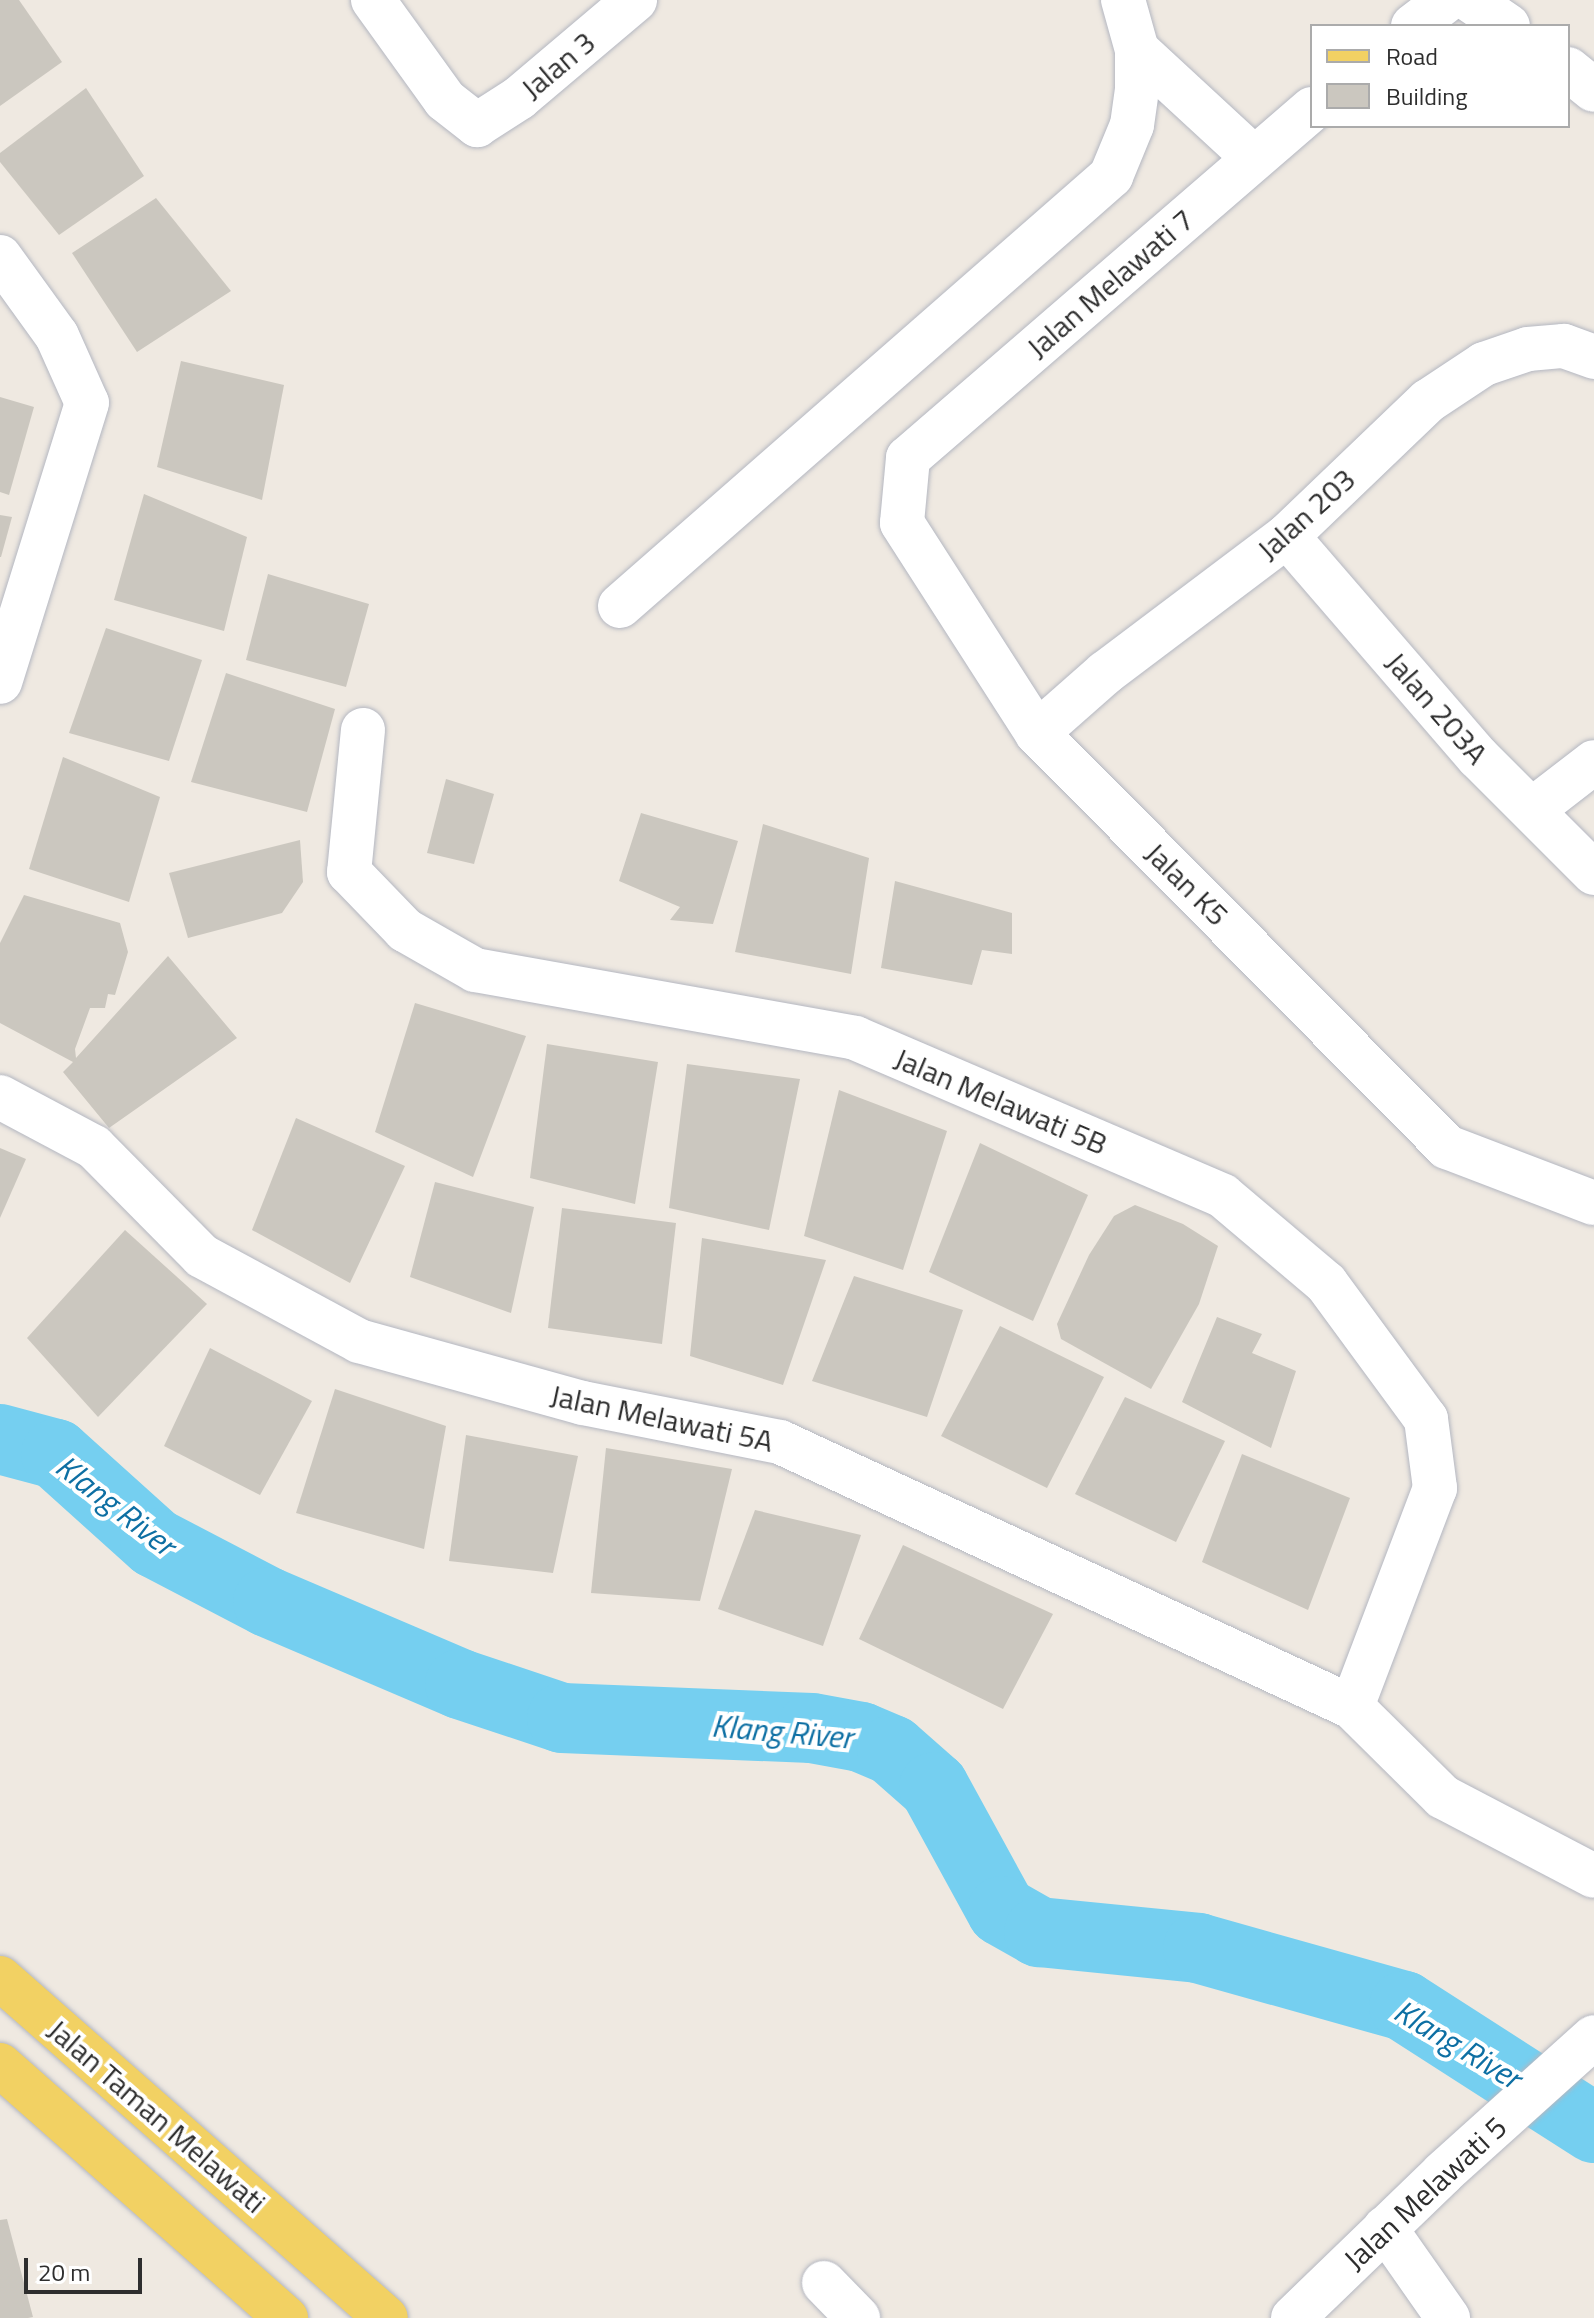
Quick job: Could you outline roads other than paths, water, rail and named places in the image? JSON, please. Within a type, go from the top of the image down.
[{"type":"main road","name":"Jalan Taman Melawati","points":[[0,1978],[386,2318]]},
{"type":"main road","points":[[0,2065],[286,2318]]},
{"type":"street","name":"Jalan 3","points":[[373,0],[445,100],[477,125],[519,98],[635,0]]},
{"type":"street","points":[[620,606],[1111,176],[1132,125],[1137,90],[1137,50],[1123,0]]},
{"type":"street","points":[[1416,24],[1447,0]]},
{"type":"street","points":[[1470,0],[1505,24]]},
{"type":"street","points":[[1137,50],[1254,158]]},
{"type":"street","points":[[1570,71],[1594,90]]},
{"type":"street","name":"Jalan Melawati 7","points":[[908,458],[1310,111]]},
{"type":"street","points":[[0,257],[57,336],[87,403],[0,682]]},
{"type":"street","name":"Jalan 203","points":[[1037,733],[1105,673],[1287,536],[1428,401],[1484,364],[1528,349],[1564,346],[1594,357]]},
{"type":"street","name":"Jalan K5","points":[[908,458],[902,523],[1037,733],[1447,1147],[1594,1203]]},
{"type":"street","name":"Jalan 203A","points":[[1287,536],[1478,757],[1594,873]]},
{"type":"street","name":"Jalan Melawati 5B","points":[[363,730],[349,872],[405,930],[475,970],[855,1038],[1223,1196],[1326,1283],[1426,1419],[1435,1488],[1352,1707]]},
{"type":"street","points":[[1532,810],[1594,762]]},
{"type":"street","name":"Jalan Melawati 5A","points":[[0,1097],[94,1147],[202,1256],[359,1341],[583,1403],[780,1442],[1352,1707],[1443,1797],[1594,1876]]},
{"type":"street","name":"Jalan Melawati 5","points":[[1293,2318],[1443,2173],[1594,2037]]},
{"type":"street","points":[[1385,2228],[1448,2318]]},
{"type":"street","points":[[824,2283],[858,2318]]},
{"type":"waterway","name":"Klang River","points":[[0,1439],[56,1454],[155,1543],[268,1602],[460,1684],[562,1718],[812,1728],[861,1737],[892,1750],[934,1787],[1002,1911],[1039,1932],[1198,1948],[1404,2006],[1594,2128]]}]
